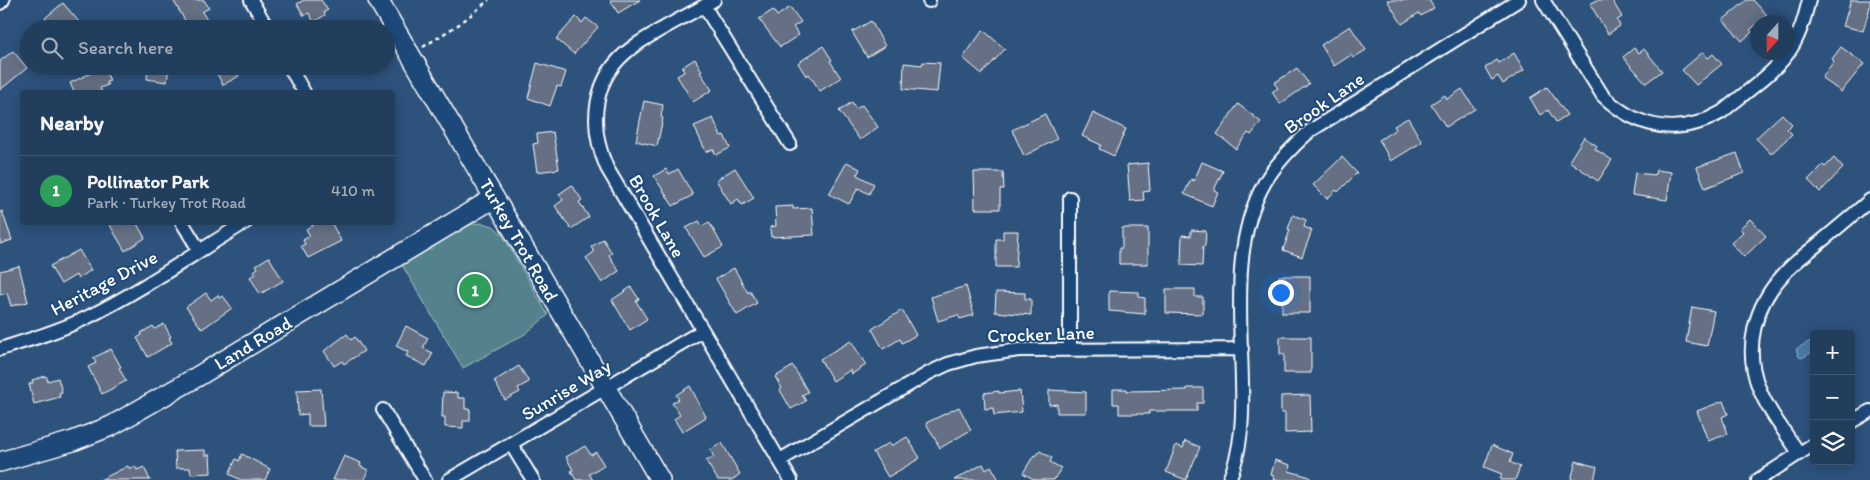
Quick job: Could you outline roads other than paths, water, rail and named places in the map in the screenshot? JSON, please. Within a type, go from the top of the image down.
[{"type":"street","points":[[0,3],[3,0]]},
{"type":"street","points":[[251,0],[263,20]]},
{"type":"street","name":"Turkey Trot Road","points":[[378,0],[390,20]]},
{"type":"street","name":"Brook Lane","points":[[1229,480],[1234,469],[1240,442],[1243,413],[1241,269],[1247,224],[1254,203],[1265,182],[1289,150],[1310,130],[1519,0]]},
{"type":"street","points":[[1542,0],[1603,96],[1633,118],[1651,125],[1670,127],[1688,125],[1712,118],[1722,112],[1780,63],[1792,49],[1800,32],[1809,0]]},
{"type":"street","points":[[709,3],[790,144]]},
{"type":"street","name":"Brook Lane","points":[[709,3],[633,47],[618,60],[604,82],[596,113],[596,133],[600,152],[607,168],[791,480]]},
{"type":"street","name":"Turkey Trot Road","points":[[395,29],[660,480]]},
{"type":"street","points":[[295,75],[303,90]]},
{"type":"street","name":"Land Road","points":[[0,462],[73,441],[111,426],[195,378],[494,198]]},
{"type":"street","points":[[1070,198],[1070,350]]},
{"type":"street","points":[[1799,453],[1767,404],[1758,385],[1751,354],[1754,323],[1762,303],[1784,273],[1870,200]]},
{"type":"street","points":[[184,225],[199,250]]},
{"type":"street","name":"Heritage Drive","points":[[0,349],[40,337],[84,319],[136,290],[241,225]]},
{"type":"street","name":"Sunrise Way","points":[[449,480],[702,331]]},
{"type":"street","name":"Crocker Lane","points":[[780,460],[921,377],[948,364],[990,353],[1019,350],[1242,348]]},
{"type":"street","points":[[383,410],[425,480]]},
{"type":"street","points":[[1854,420],[1870,411]]},
{"type":"street","points":[[511,444],[533,480]]},
{"type":"street","points":[[1758,480],[1810,446]]},
{"type":"water","points":[[1810,341],[1810,353],[1802,358],[1799,357],[1796,349]]},
{"type":"place","name":"Pollinator Park","points":[[475,290]]}]
